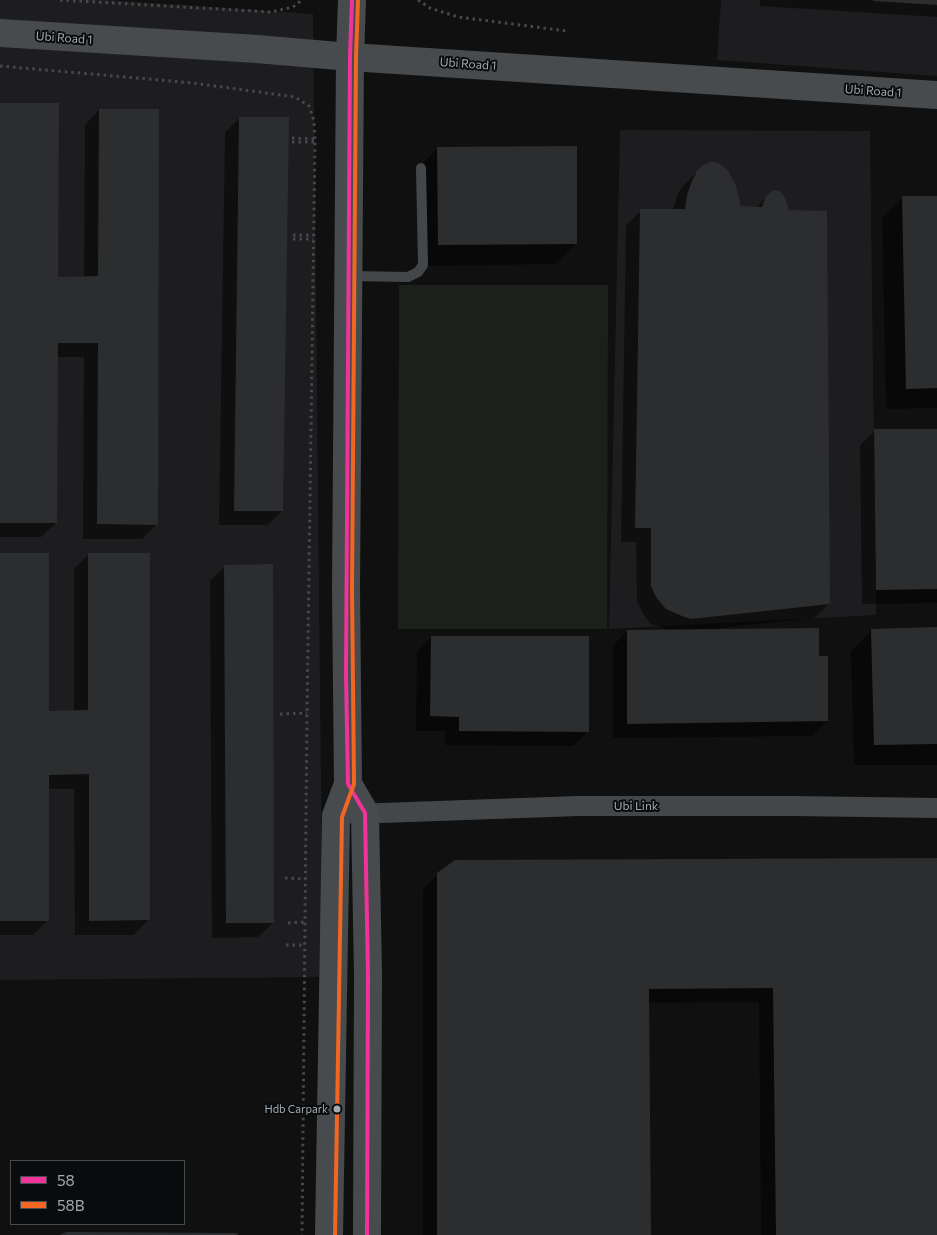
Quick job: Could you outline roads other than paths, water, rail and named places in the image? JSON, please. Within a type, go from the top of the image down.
[{"type":"street","points":[[329,1235],[336,816],[348,784],[346,588],[352,0]]},
{"type":"street","name":"Ubi Road 1","points":[[0,34],[257,48],[350,57],[937,95]]},
{"type":"street","points":[[348,784],[365,813],[368,975],[367,1235]]},
{"type":"street","name":"Ubi Link","points":[[336,816],[365,813],[578,806],[937,808]]},
{"type":"lane","points":[[349,276],[408,277],[418,272],[423,264],[421,168]]},
{"type":"place","name":"Hdb Carpark","points":[[337,1109]]}]
